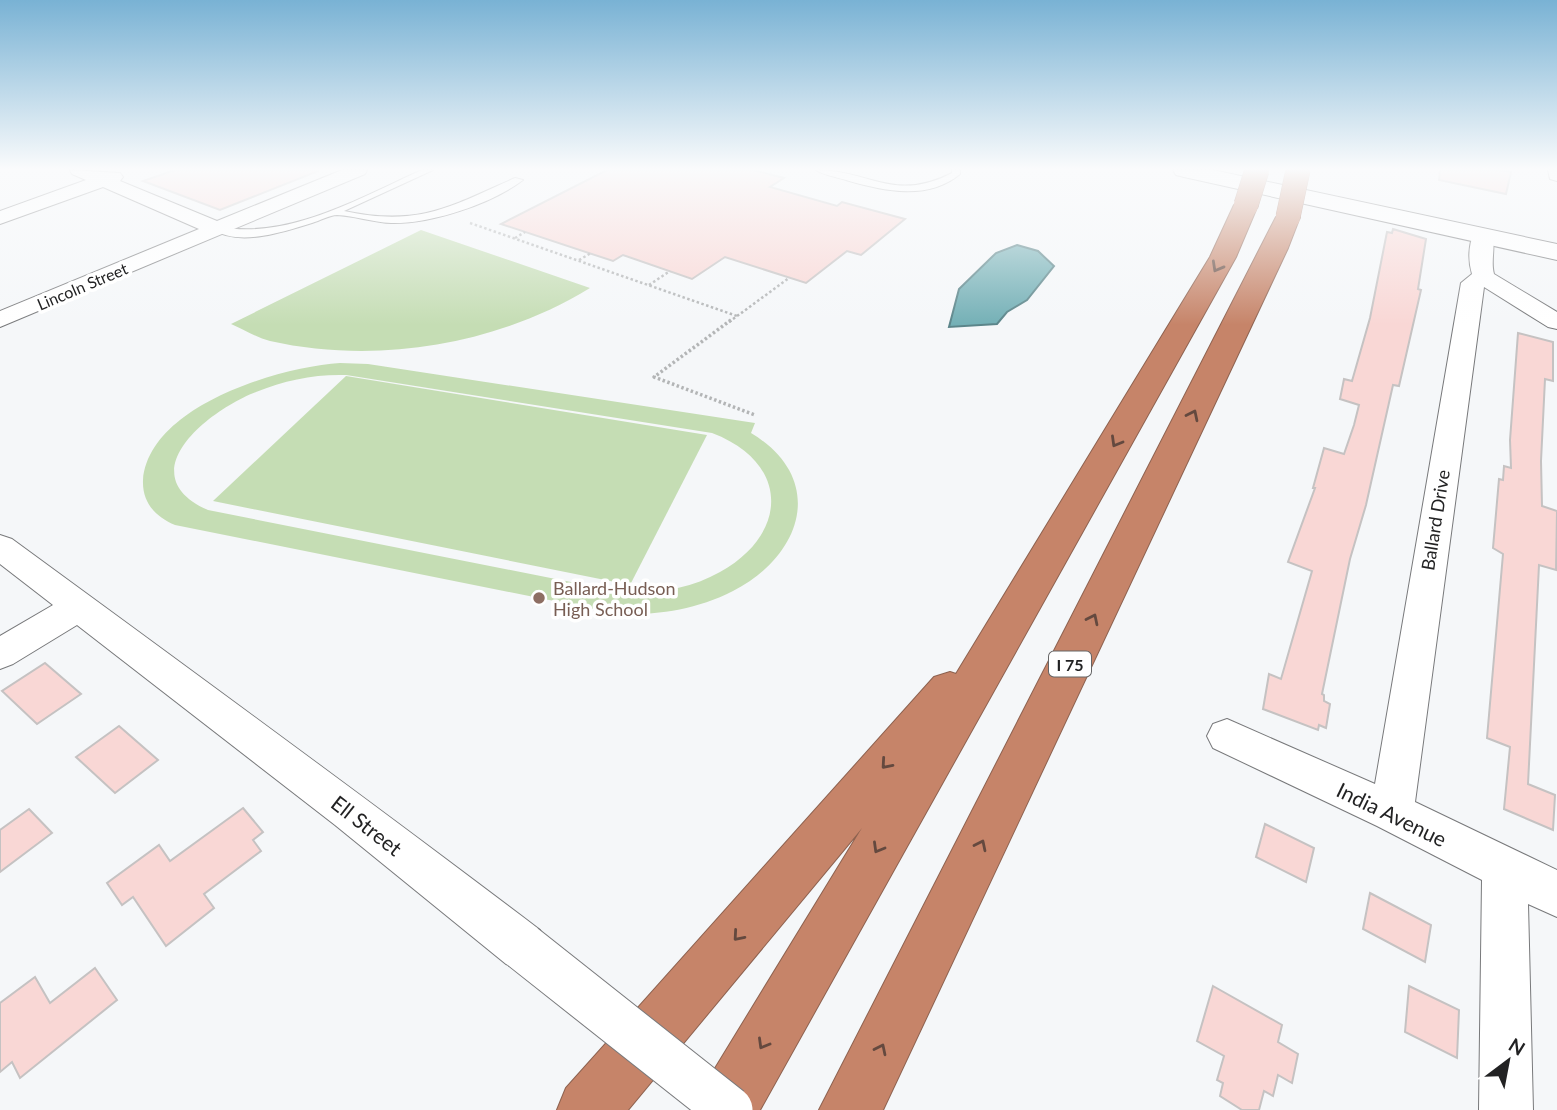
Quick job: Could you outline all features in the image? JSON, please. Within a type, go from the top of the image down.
[{"type":"highway","points":[[727,1110],[1175,341],[1223,257],[1239,222]]},
{"type":"highway","name":"I 75","points":[[850,1110],[1276,248],[1286,222]]},
{"type":"highway","points":[[588,1110],[1011,619]]},
{"type":"street","points":[[200,222],[217,229]]},
{"type":"street","name":"Lincoln Street","points":[[0,320],[234,222]]},
{"type":"street","points":[[1419,222],[1557,252]]},
{"type":"street","points":[[1483,236],[1480,263],[1485,277],[1557,322]]},
{"type":"street","name":"Ballard Drive","points":[[1392,812],[1473,283],[1485,277]]},
{"type":"street","name":"Ell Street","points":[[0,547],[350,811],[727,1110]]},
{"type":"street","points":[[0,654],[80,606]]},
{"type":"street","name":"India Avenue","points":[[1227,736],[1392,812],[1557,894]]},
{"type":"street","points":[[1504,869],[1506,1110]]},
{"type":"lane","points":[[217,229],[237,235],[272,231],[306,222]]},
{"type":"path","points":[[468,222],[737,316]]},
{"type":"path","points":[[514,238],[525,232]]},
{"type":"path","points":[[578,261],[591,253]]},
{"type":"path","points":[[649,285],[670,271]]},
{"type":"path","points":[[755,415],[654,377],[789,278]]},
{"type":"green space","points":[[421,230],[590,288],[554,308],[516,324],[435,345],[394,350],[311,348],[265,340],[231,324]]},
{"type":"green space","points":[[368,364],[755,423],[751,433],[775,452],[790,472],[797,494],[797,516],[789,537],[776,558],[757,576],[733,591],[680,609],[624,615],[175,525],[152,508],[145,496],[143,480],[151,454],[168,431],[192,412],[221,395],[252,382],[314,366]],"holes":[[[346,375],[712,433],[737,446],[756,461],[767,479],[771,499],[769,519],[759,538],[743,556],[720,572],[697,583],[659,591],[621,592],[208,510],[185,495],[175,479],[176,462],[184,444],[217,413],[267,388],[289,381],[323,376]]]},
{"type":"green space","points":[[346,376],[707,435],[630,585],[213,501]]},
{"type":"water","points":[[1017,245],[1038,251],[1054,266],[1027,300],[1007,312],[997,324],[949,327],[959,289],[996,253]]},
{"type":"building","points":[[505,222],[902,222],[861,255],[847,251],[806,283],[725,257],[692,279],[623,255],[613,261],[501,224]]},
{"type":"building","points":[[1393,229],[1426,239],[1418,289],[1421,290],[1399,386],[1393,385],[1366,505],[1350,559],[1322,694],[1324,701],[1330,704],[1326,728],[1319,725],[1318,730],[1263,709],[1269,674],[1281,679],[1312,571],[1288,562],[1315,488],[1324,448],[1344,454],[1354,425],[1359,405],[1340,399],[1344,379],[1352,381],[1370,318],[1387,232],[1392,233]]},
{"type":"building","points":[[1518,333],[1553,342],[1553,381],[1545,379],[1541,461],[1542,506],[1557,511],[1556,570],[1539,565],[1528,784],[1555,795],[1553,830],[1504,809],[1510,747],[1487,738],[1503,554],[1493,548],[1499,479],[1503,480],[1504,466],[1511,468],[1510,440]]},
{"type":"building","points":[[45,663],[81,694],[37,724],[2,691]]},
{"type":"building","points":[[119,726],[158,760],[115,793],[76,757]]},
{"type":"building","points":[[243,808],[263,832],[253,840],[261,851],[204,894],[214,908],[166,946],[133,897],[122,905],[107,883],[159,845],[170,861]]},
{"type":"building","points":[[29,809],[52,833],[0,872],[0,830]]},
{"type":"building","points":[[1265,824],[1314,848],[1306,882],[1256,857]]},
{"type":"building","points":[[1370,893],[1431,925],[1425,962],[1363,929]]},
{"type":"building","points":[[95,968],[117,1000],[20,1078],[12,1062],[0,1072],[0,1003],[35,977],[50,1003]]},
{"type":"building","points":[[1213,986],[1282,1025],[1278,1042],[1298,1054],[1292,1083],[1278,1075],[1273,1096],[1264,1091],[1259,1110],[1242,1110],[1220,1096],[1223,1083],[1217,1080],[1224,1056],[1197,1041]]},
{"type":"building","points":[[1409,986],[1459,1010],[1457,1058],[1405,1032]]},
{"type":"place","name":"Ballard-Hudson High School","points":[[539,598]]}]
